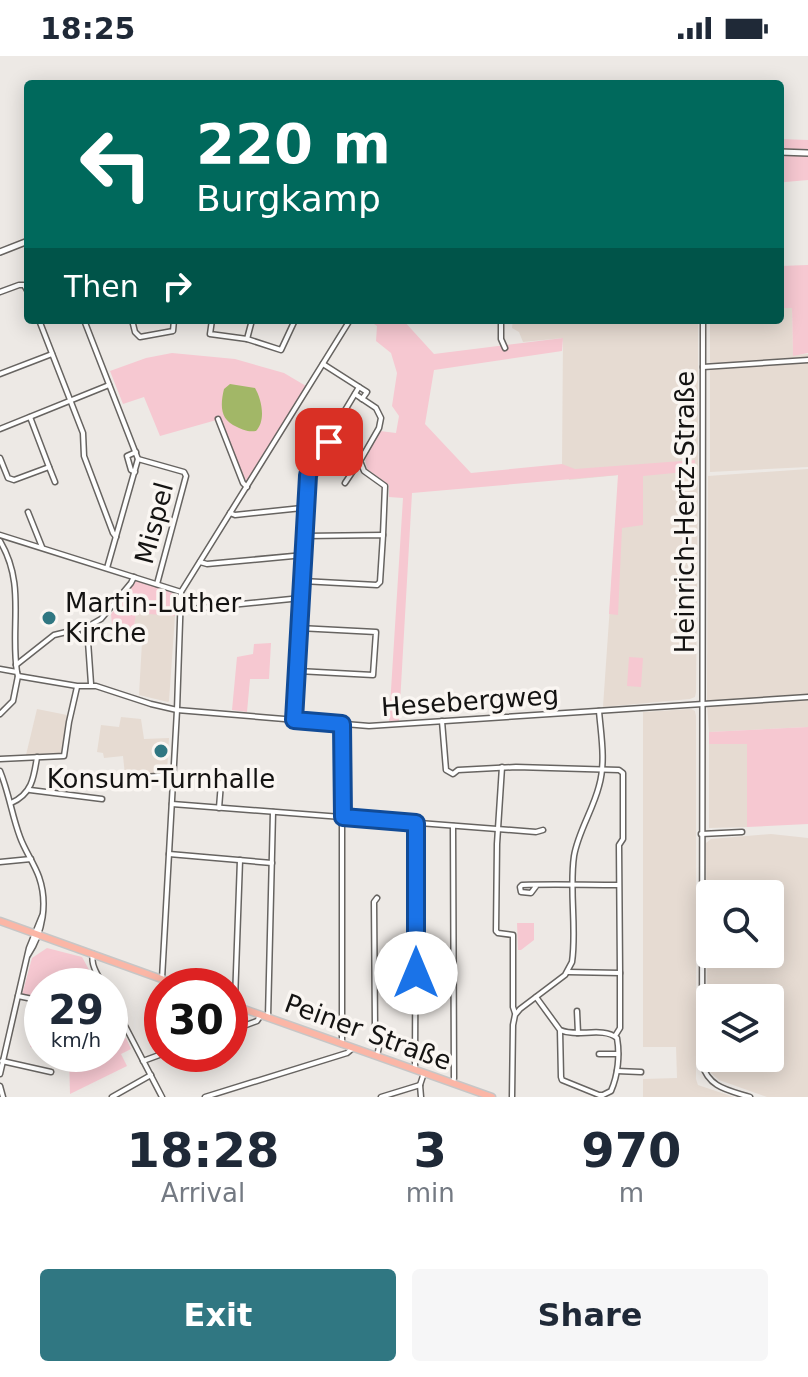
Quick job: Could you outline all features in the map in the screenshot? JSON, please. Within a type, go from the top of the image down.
[{"type":"main road","points":[[784,152],[808,153]]},
{"type":"main road","points":[[0,252],[24,243]]},
{"type":"main road","points":[[0,921],[144,972]]},
{"type":"main road","name":"Peiner Straße","points":[[248,1010],[492,1097]]},
{"type":"street","points":[[0,292],[24,285]]},
{"type":"street","points":[[41,324],[83,433],[84,456],[116,537]]},
{"type":"street","points":[[86,324],[138,459],[107,568]]},
{"type":"street","points":[[133,324],[140,337],[173,331],[174,324]]},
{"type":"street","points":[[211,324],[210,334],[247,339],[281,350],[293,324]]},
{"type":"street","points":[[247,339],[251,324]]},
{"type":"street","points":[[163,968],[181,592],[348,324]]},
{"type":"street","points":[[501,324],[501,339],[505,348]]},
{"type":"street","name":"Heinrich-Hertz-Straße","points":[[703,324],[702,1057],[703,1069],[717,1086],[750,1097]]},
{"type":"street","points":[[0,374],[52,354]]},
{"type":"street","points":[[703,367],[808,360]]},
{"type":"street","points":[[323,364],[367,392],[362,399]]},
{"type":"street","points":[[0,429],[109,385]]},
{"type":"street","points":[[294,720],[309,470],[322,445],[323,436],[334,420],[341,417],[359,387]]},
{"type":"street","points":[[345,483],[381,421],[379,411],[355,394]]},
{"type":"street","points":[[30,417],[55,482]]},
{"type":"street","points":[[218,419],[247,487]]},
{"type":"street","points":[[135,472],[127,459],[136,452]]},
{"type":"street","points":[[0,458],[10,480],[49,467]]},
{"type":"street","name":"Mispel","points":[[138,459],[184,472],[186,476],[157,584]]},
{"type":"street","points":[[302,581],[377,585],[380,582],[385,486],[364,471],[360,461]]},
{"type":"street","points":[[230,513],[305,509]]},
{"type":"street","points":[[28,512],[42,547]]},
{"type":"street","points":[[305,536],[383,535]]},
{"type":"street","points":[[0,538],[42,547],[181,592]]},
{"type":"street","points":[[0,538],[11,561],[15,590],[18,674],[13,701],[0,714]]},
{"type":"street","points":[[200,562],[207,564],[304,555]]},
{"type":"street","points":[[16,665],[54,635],[87,627],[106,615],[134,577]]},
{"type":"street","points":[[181,610],[301,598]]},
{"type":"street","points":[[87,627],[91,685]]},
{"type":"street","points":[[297,671],[373,675],[376,632],[299,628]]},
{"type":"street","points":[[75,630],[88,639]]},
{"type":"street","name":"Hesebergweg","points":[[0,669],[77,686],[91,685],[177,710],[376,726],[808,697]]},
{"type":"street","points":[[0,759],[64,756],[77,686]]},
{"type":"street","points":[[515,1015],[568,972],[573,957],[573,863],[602,770],[599,711]]},
{"type":"street","points":[[442,721],[446,770],[453,774],[458,770],[502,767],[619,770],[624,775],[623,839],[619,845],[618,885],[620,1028],[615,1036]]},
{"type":"street","points":[[342,724],[342,1044]]},
{"type":"street","points":[[11,803],[30,790],[37,757]]},
{"type":"street","points":[[502,767],[496,931],[513,935],[515,1015],[512,1097]]},
{"type":"street","points":[[0,771],[21,841],[40,877],[43,892],[43,913],[28,955],[0,1074]]},
{"type":"street","points":[[127,778],[173,775]]},
{"type":"street","points":[[219,808],[221,783]]},
{"type":"street","points":[[30,790],[102,799]]},
{"type":"street","points":[[172,804],[536,832],[543,830]]},
{"type":"street","points":[[248,1024],[265,1016],[273,812]]},
{"type":"street","points":[[415,1069],[416,823]]},
{"type":"street","points":[[453,826],[453,1083]]},
{"type":"street","points":[[701,834],[742,832]]},
{"type":"street","points":[[169,854],[272,863]]},
{"type":"street","points":[[0,862],[31,859]]},
{"type":"street","points":[[234,968],[240,860]]},
{"type":"street","points":[[537,885],[618,885]]},
{"type":"street","points":[[377,898],[374,902],[377,1056]]},
{"type":"street","points":[[93,954],[95,968]]},
{"type":"street","points":[[568,972],[620,973]]},
{"type":"street","points":[[18,996],[24,997]]},
{"type":"street","points":[[536,997],[560,1030],[615,1036],[618,1042],[617,1071],[611,1091],[605,1096],[562,1080],[560,1030]]},
{"type":"street","points":[[577,1011],[578,1033]]},
{"type":"street","points":[[128,1032],[162,1097]]},
{"type":"street","points":[[205,1097],[347,1053],[353,1048]]},
{"type":"street","points":[[599,1054],[618,1054]]},
{"type":"street","points":[[2,1061],[24,1066]]},
{"type":"street","points":[[617,1071],[641,1072]]},
{"type":"street","points":[[421,1097],[420,1085],[424,1073]]},
{"type":"street","points":[[112,1097],[151,1075]]},
{"type":"street","points":[[381,1097],[420,1085]]},
{"type":"street","points":[[0,1086],[3,1097]]},
{"type":"shaded area","points":[[784,139],[808,140],[808,180],[785,182]]},
{"type":"shaded area","points":[[808,265],[808,353],[793,356],[792,308],[784,308],[784,266]]},
{"type":"shaded area","points":[[792,307],[793,355],[808,354],[808,467],[710,472],[710,324],[784,324],[784,308]]},
{"type":"shaded area","points":[[374,324],[407,324],[434,354],[563,338],[562,351],[434,370],[425,424],[471,473],[562,464],[575,469],[695,460],[695,471],[643,476],[643,525],[622,528],[618,615],[609,614],[618,475],[412,493],[399,721],[389,722],[403,498],[389,497],[389,485],[367,469],[365,459],[380,431],[396,433],[399,416],[392,406],[397,373],[391,353],[376,341],[377,326]]},
{"type":"shaded area","points":[[512,324],[698,324],[695,697],[603,707],[619,475],[569,480],[562,464],[563,338],[523,342],[519,332],[512,328]]},
{"type":"shaded area","points":[[172,353],[235,359],[284,373],[306,386],[247,481],[220,419],[160,436],[144,397],[123,404],[110,371],[146,358]]},
{"type":"shaded area","points":[[230,384],[255,388],[262,410],[256,431],[237,427],[224,416],[224,389]]},
{"type":"shaded area","points":[[808,469],[808,727],[709,732],[708,476]]},
{"type":"shaded area","points":[[136,581],[171,592],[177,602],[175,616],[136,613],[133,634],[113,635],[111,614]]},
{"type":"shaded area","points":[[136,612],[175,616],[168,702],[139,695],[142,642],[132,640]]},
{"type":"shaded area","points":[[271,643],[269,679],[250,679],[247,712],[232,710],[237,657],[253,654],[254,644]]},
{"type":"shaded area","points":[[629,657],[643,658],[641,687],[627,686]]},
{"type":"shaded area","points":[[37,709],[67,715],[62,753],[26,755]]},
{"type":"shaded area","points":[[695,711],[696,1079],[698,1085],[734,1097],[643,1097],[643,1079],[677,1078],[676,1047],[643,1047],[643,712]]},
{"type":"shaded area","points":[[121,717],[141,719],[144,739],[169,738],[167,772],[125,775],[123,756],[104,758],[103,753],[97,752],[101,725],[119,727]]},
{"type":"shaded area","points":[[808,727],[808,824],[747,827],[747,744],[709,744],[709,732]]},
{"type":"shaded area","points":[[747,743],[747,827],[709,828],[709,744]]},
{"type":"shaded area","points":[[771,834],[808,838],[808,1097],[767,1097],[719,1080],[710,1072],[784,1072],[784,984],[707,984],[707,968],[784,968],[784,880],[706,880],[706,843],[711,839]]},
{"type":"shaded area","points":[[517,923],[534,923],[534,940],[521,950],[518,950]]},
{"type":"shaded area","points":[[47,948],[82,957],[88,968],[29,968],[32,958]]},
{"type":"shaded area","points":[[69,1072],[115,1072],[70,1094]]},
{"type":"place","name":"Martin-Luther Kirche","points":[[49,618]]},
{"type":"place","name":"Konsum-Turnhalle","points":[[161,751]]},
{"type":"route","points":[[329,442],[322,445],[308,476],[294,720],[342,724],[343,817],[416,823],[416,973]]}]
